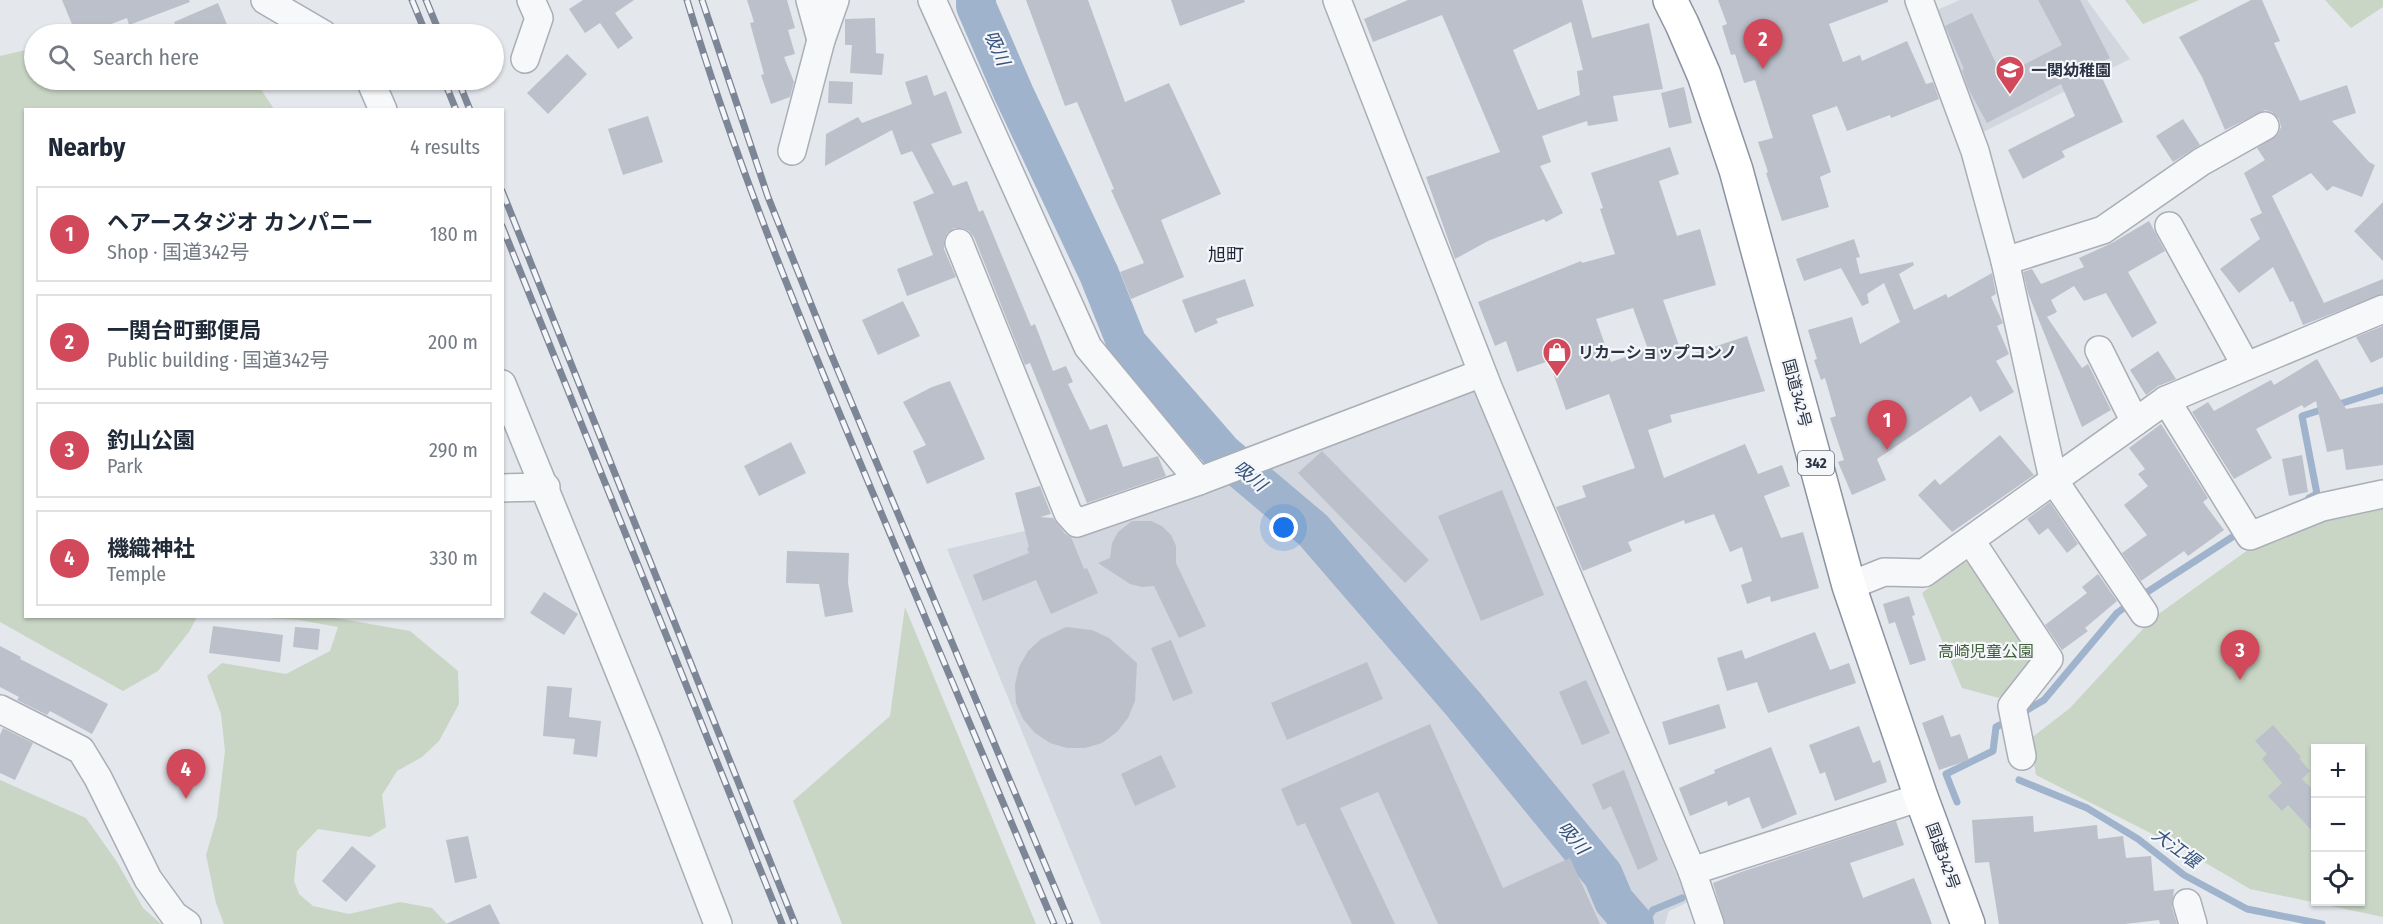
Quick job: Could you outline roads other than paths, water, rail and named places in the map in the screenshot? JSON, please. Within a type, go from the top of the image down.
[{"type":"highway","name":"国道342号","points":[[1670,0],[1704,75],[1736,170],[1849,586],[1968,924]]},
{"type":"street","points":[[266,0],[306,24]]},
{"type":"street","points":[[525,59],[539,18],[531,0]]},
{"type":"street","points":[[810,0],[821,40]]},
{"type":"street","points":[[792,151],[821,40],[835,0]]},
{"type":"street","points":[[932,0],[1088,348],[1207,478]]},
{"type":"street","points":[[1337,0],[1482,373],[1692,871],[1710,924]]},
{"type":"street","points":[[1919,0],[1975,151],[2005,261],[2053,479],[2144,613]]},
{"type":"street","points":[[374,90],[382,108]]},
{"type":"street","points":[[2005,261],[2103,230],[2201,162],[2265,126]]},
{"type":"street","points":[[2169,226],[2246,366]]},
{"type":"street","points":[[959,243],[1068,513],[1077,523],[1207,478],[1482,373]]},
{"type":"street","points":[[1849,586],[1884,572],[1924,573],[2166,400],[2383,309]]},
{"type":"street","points":[[2099,350],[2135,422]]},
{"type":"street","points":[[504,389],[648,742],[718,924]]},
{"type":"street","points":[[2166,400],[2250,536],[2322,507],[2383,494]]},
{"type":"street","points":[[504,488],[546,487]]},
{"type":"street","points":[[1971,541],[2049,659],[2012,706],[2022,756]]},
{"type":"street","points":[[0,709],[81,750],[98,778],[148,879],[174,915],[187,924]]},
{"type":"street","points":[[1692,871],[1922,797]]},
{"type":"waterway","name":"吸川","points":[[976,0],[976,6],[1014,94],[1099,274],[1127,344],[1222,453],[1313,530],[1464,705],[1603,875],[1614,901],[1634,924]]},
{"type":"waterway","points":[[2309,498],[2317,494],[2302,416],[2383,390]]},
{"type":"waterway","points":[[2141,596],[2240,532]]},
{"type":"waterway","points":[[2020,714],[2044,700],[2117,613],[2132,602]]},
{"type":"waterway","points":[[1957,802],[1946,774],[1993,751],[1996,727],[2010,720]]},
{"type":"waterway","name":"大江堰","points":[[2019,780],[2087,808],[2138,839],[2184,875],[2247,909],[2322,924]]},
{"type":"waterway","name":"大江堰","points":[[1644,924],[1653,910],[1682,898]]},
{"type":"railway","points":[[412,0],[422,24]]},
{"type":"railway","points":[[426,0],[436,24]]},
{"type":"railway","points":[[687,0],[727,125],[797,309],[1054,924]]},
{"type":"railway","points":[[702,0],[768,197],[831,354],[1070,924]]},
{"type":"railway","points":[[448,90],[455,108]]},
{"type":"railway","points":[[462,90],[469,108]]},
{"type":"railway","points":[[504,196],[795,924]]},
{"type":"railway","points":[[504,231],[782,924]]},
{"type":"place","name":"一関台町郵便局","points":[[1763,69]]},
{"type":"place","name":"一関幼稚園","points":[[2010,96]]},
{"type":"place","name":"リカーショップコンノ","points":[[1557,378]]},
{"type":"place","name":"ヘアースタジオ カンパニー","points":[[1887,450]]},
{"type":"place","name":"釣山公園","points":[[2240,680]]},
{"type":"place","name":"機織神社","points":[[186,799]]},
{"type":"district","name":"旭町","points":[[1226,255]]},
{"type":"park label","name":"高崎児童公園","points":[[1986,651]]}]
